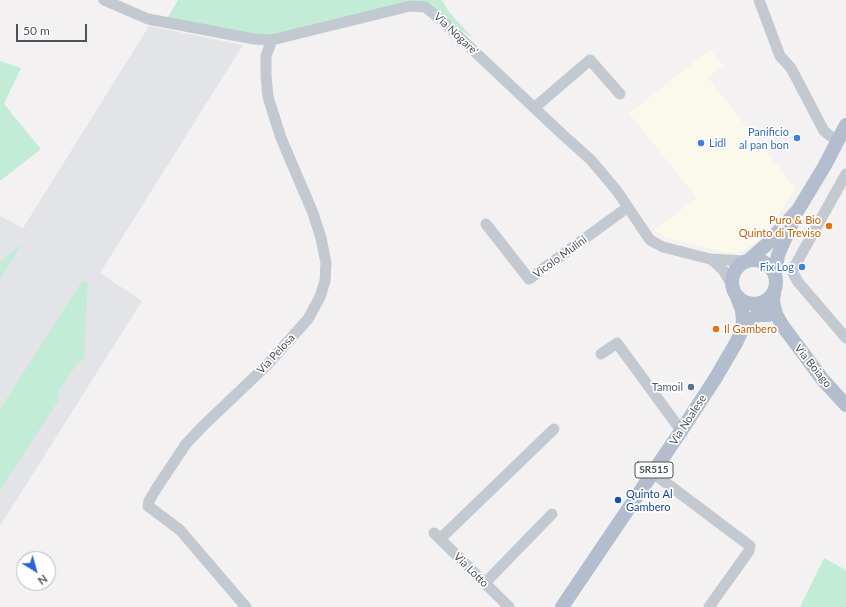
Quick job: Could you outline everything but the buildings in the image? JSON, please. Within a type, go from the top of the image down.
[{"type":"main road","points":[[775,273],[769,265],[764,262],[754,260],[741,264],[734,273],[735,291],[744,302],[756,304],[767,300],[774,292],[778,255],[798,210],[838,142],[846,125]]},
{"type":"main road","points":[[748,261],[766,245],[798,210]]},
{"type":"main road","name":"Via Noalese","points":[[735,291],[742,310],[745,325]]},
{"type":"main road","name":"Via Boiago","points":[[774,292],[773,302],[776,314],[782,325],[823,380],[846,405]]},
{"type":"main road","name":"Via Noalese","points":[[562,607],[715,379],[756,304]]},
{"type":"main road","name":"Via Boiago","points":[[756,304],[768,316],[782,325]]},
{"type":"main road","points":[[745,325],[758,315],[768,316]]},
{"type":"street","name":"Via Nogare'","points":[[104,0],[148,19],[254,39],[272,40],[410,6],[425,7],[439,18],[591,160],[617,191],[644,234],[655,244],[710,259],[748,261]]},
{"type":"street","points":[[759,0],[780,56],[791,68],[824,131],[838,142]]},
{"type":"street","name":"Via Pelosa","points":[[246,607],[180,530],[148,506],[152,495],[186,444],[202,426],[267,365],[308,319],[320,297],[325,280],[326,263],[321,238],[313,213],[281,138],[268,97],[266,56],[272,40]]},
{"type":"street","points":[[534,108],[590,60],[620,94]]},
{"type":"street","points":[[846,174],[792,272],[798,282],[846,338]]},
{"type":"street","name":"Vicolo Mulini","points":[[486,224],[529,279],[628,207]]},
{"type":"street","name":"Via Nogare'","points":[[710,259],[723,270],[735,291]]},
{"type":"street","points":[[601,354],[617,343],[677,425],[683,428]]},
{"type":"street","name":"Via Lotto","points":[[508,607],[437,536],[554,429]]},
{"type":"street","points":[[653,473],[750,546],[749,552],[709,607]]},
{"type":"street","points":[[484,583],[552,514]]},
{"type":"shaded area","points":[[149,26],[243,45],[100,273],[142,301],[0,526],[0,216],[23,228]]},
{"type":"shaded area","points":[[710,50],[723,65],[708,78],[796,189],[773,222],[755,243],[743,251],[735,253],[724,252],[666,238],[654,230],[697,198],[629,113]]},
{"type":"green space","points":[[178,0],[442,0],[449,12],[473,38],[427,8],[280,39],[165,22]]},
{"type":"green space","points":[[0,61],[21,68],[4,104],[41,149],[0,181]]},
{"type":"green space","points":[[19,246],[21,246],[0,279],[0,262]]},
{"type":"green space","points":[[85,281],[88,283],[84,358],[78,363],[60,388],[58,401],[0,490],[0,409],[81,283]]},
{"type":"green space","points":[[824,558],[846,570],[846,607],[800,607]]},
{"type":"place","name":"Panificio al pan bon","points":[[797,138]]},
{"type":"place","name":"Lidl","points":[[701,143]]},
{"type":"place","name":"Puro & Bio Quinto di Treviso","points":[[829,226]]},
{"type":"place","name":"Fix Log","points":[[802,267]]},
{"type":"place","name":"Il Gambero","points":[[716,329]]},
{"type":"place","name":"Tamoil","points":[[691,387]]},
{"type":"place","name":"Quinto Al Gambero","points":[[618,500]]}]
